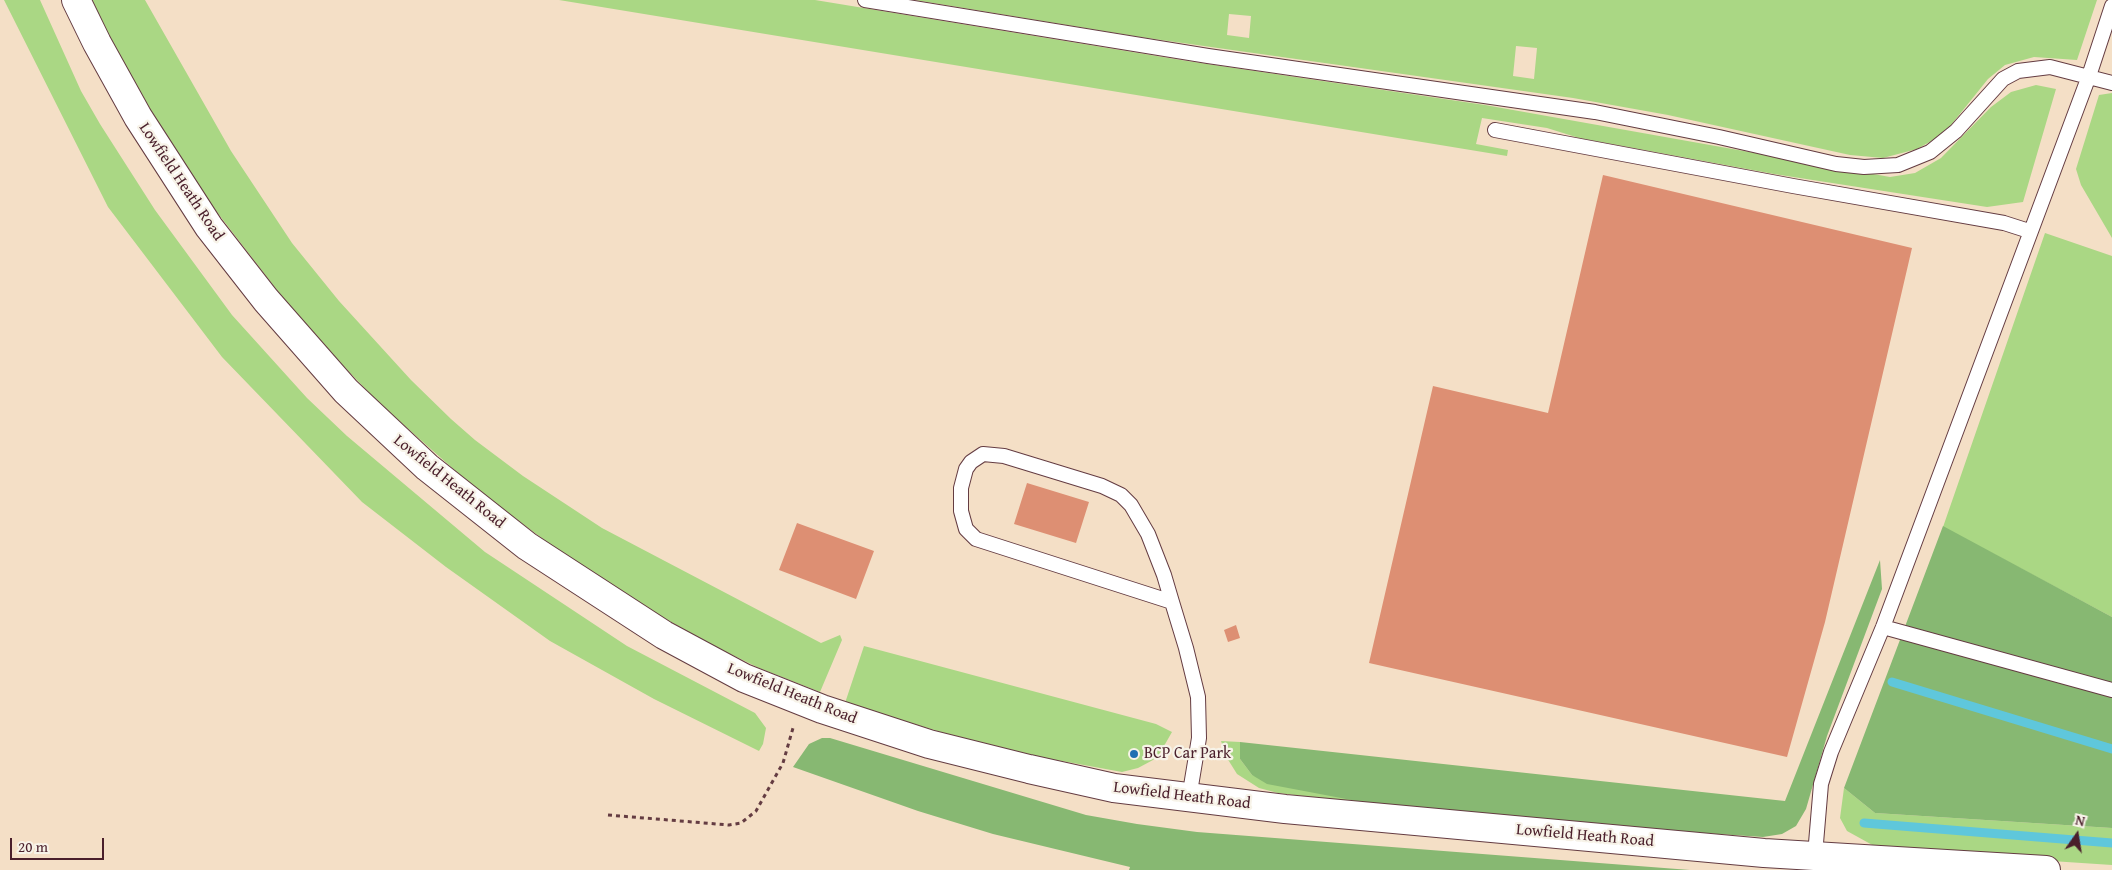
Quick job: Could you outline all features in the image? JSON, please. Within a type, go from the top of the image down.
[{"type":"street","name":"Lowfield Heath Road","points":[[76,0],[108,65],[138,117],[209,227],[260,294],[303,344],[388,433],[452,489],[528,546],[664,635],[744,678],[801,701],[929,744],[1114,788],[1189,798],[1765,861],[1815,856],[2046,870]]},
{"type":"lane","points":[[864,0],[1208,56],[1595,112],[1719,137],[1836,164],[1864,167],[1898,165],[1930,152],[1956,131],[2003,79],[2018,71],[2050,67],[2112,83]]},
{"type":"lane","points":[[1815,856],[1821,784],[1825,770],[1883,627],[2029,231],[2089,76],[2112,6]]},
{"type":"lane","points":[[1495,130],[1802,188],[2004,223],[2029,231]]},
{"type":"lane","points":[[1172,602],[976,539],[966,529],[961,511],[961,488],[966,470],[971,462],[984,454],[1004,456],[1092,482],[1121,495],[1131,505],[1148,534],[1172,602],[1193,673],[1199,713],[1199,738],[1189,798]]},
{"type":"lane","points":[[1883,627],[2112,690]]},
{"type":"path","points":[[608,815],[729,825],[749,818],[756,811],[783,763],[801,701]]},
{"type":"green space","points":[[4,0],[40,0],[81,91],[155,210],[232,315],[307,398],[347,436],[485,552],[627,646],[755,713],[766,728],[763,744],[759,751],[654,699],[550,641],[446,567],[362,502],[222,357],[108,207]]},
{"type":"green space","points":[[91,0],[145,0],[231,151],[292,243],[339,301],[411,380],[451,419],[475,440],[523,476],[602,528],[821,643],[840,635],[842,640],[820,692],[759,668],[710,644],[625,596],[559,551],[500,507],[459,474],[379,403],[303,324],[213,207],[168,140],[114,46]]},
{"type":"green space","points":[[559,0],[815,0],[1187,61],[1485,105],[1890,177],[1915,173],[1941,158],[1991,107],[2011,92],[2036,85],[2056,89],[2023,202],[1987,207],[1774,174],[1579,138],[1547,128],[1482,118],[1476,144],[1508,150],[1507,156]]},
{"type":"green space","points":[[915,0],[2097,0],[2077,60],[2034,57],[2005,65],[1988,79],[1951,125],[1935,139],[1917,149],[1883,158],[1850,155],[1668,115],[1573,98],[1140,37]],"holes":[[[1229,14],[1251,16],[1249,38],[1227,35]],[[1516,46],[1537,48],[1534,79],[1513,76]]]},
{"type":"green space","points":[[2112,93],[2112,238],[2081,185],[2076,169],[2099,95]]},
{"type":"green space","points":[[2045,233],[2112,256],[2112,617],[1943,527]]},
{"type":"green space","points":[[1943,526],[2112,617],[2112,828],[1875,813],[1844,788]]},
{"type":"green space","points":[[1880,560],[1882,589],[1827,736],[1806,809],[1796,826],[1782,834],[1763,837],[1536,822],[1378,805],[1267,784],[1252,775],[1240,759],[1240,742],[1785,801]]},
{"type":"green space","points":[[864,646],[1156,724],[1172,732],[1160,753],[1153,760],[1138,768],[1122,772],[1040,757],[944,733],[845,703]]},
{"type":"green space","points":[[822,738],[830,738],[1086,815],[1137,824],[1197,832],[1690,870],[1129,870],[1130,867],[993,834],[918,811],[793,767],[809,744]]},
{"type":"green space","points":[[1221,741],[1240,742],[1240,759],[1252,775],[1378,805],[1278,793],[1259,788],[1237,774],[1227,758]]},
{"type":"green space","points":[[1844,788],[1875,813],[2112,828],[2112,865],[1900,851],[1876,847],[1847,831],[1840,818]]},
{"type":"building","points":[[1603,175],[1912,248],[1825,622],[1787,757],[1369,663],[1433,386],[1548,413]]},
{"type":"building","points":[[1027,483],[1089,502],[1076,543],[1014,524]]},
{"type":"building","points":[[797,523],[874,551],[856,599],[779,570]]},
{"type":"building","points":[[1236,625],[1240,638],[1228,642],[1224,630]]},
{"type":"waterway","points":[[1892,682],[2112,749]]},
{"type":"waterway","points":[[1864,823],[2112,843]]},
{"type":"place","name":"BCP Car Park","points":[[1134,754]]}]
